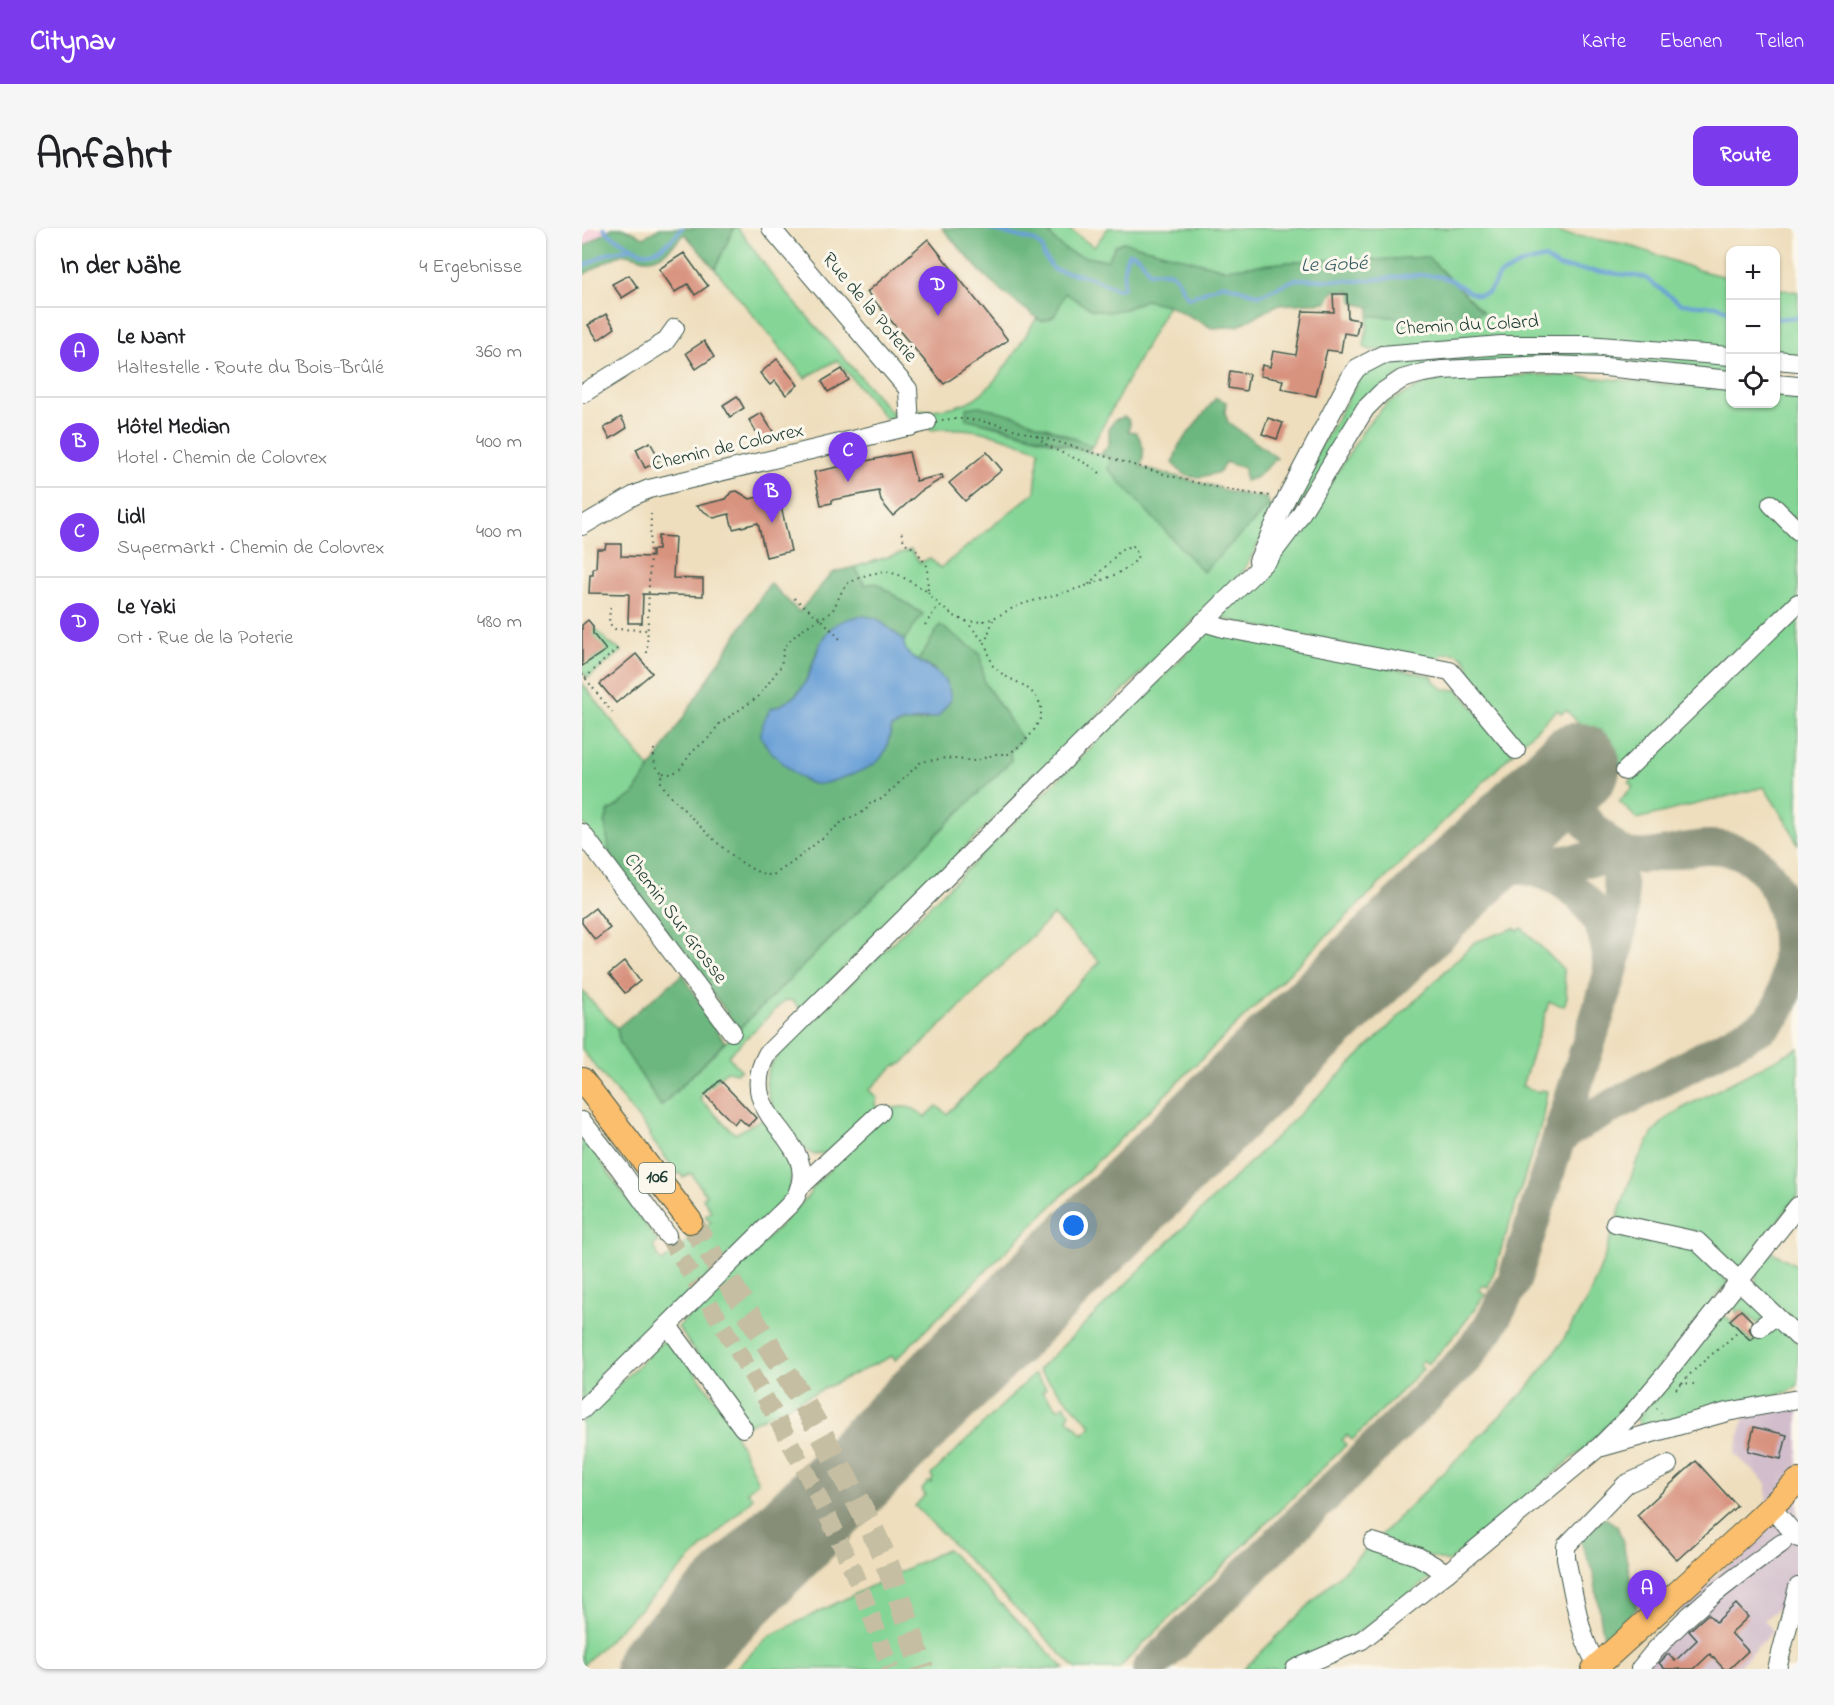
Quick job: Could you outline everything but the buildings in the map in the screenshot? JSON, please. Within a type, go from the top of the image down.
[{"type":"main road","name":"106","points":[[582,1080],[690,1221]]},
{"type":"main road","points":[[1598,1668],[1798,1481]]},
{"type":"street","name":"Rue de la Poterie","points":[[771,228],[908,389],[919,425]]},
{"type":"street","points":[[582,394],[665,342],[675,328]]},
{"type":"street","name":"Chemin du Colard","points":[[1256,571],[1259,556],[1287,497],[1350,378],[1357,368],[1382,355],[1546,344],[1726,356]]},
{"type":"street","points":[[1780,360],[1798,362]]},
{"type":"street","points":[[582,1410],[794,1198],[802,1177],[798,1157],[760,1098],[757,1077],[767,1054],[1269,558],[1294,525],[1365,409],[1381,393],[1402,379],[1423,373],[1442,370],[1556,365],[1605,367],[1726,380]]},
{"type":"street","points":[[1780,384],[1798,386]]},
{"type":"street","name":"Chemin de Colovrex","points":[[582,526],[649,489],[919,425]]},
{"type":"street","points":[[1771,504],[1798,531]]},
{"type":"street","points":[[1625,771],[1798,603]]},
{"type":"street","points":[[1203,622],[1222,628],[1450,671],[1516,750]]},
{"type":"street","name":"Chemin Sur Grosse","points":[[582,833],[732,1032]]},
{"type":"street","points":[[799,1188],[881,1113]]},
{"type":"street","points":[[582,1121],[667,1235]]},
{"type":"street","points":[[1295,1669],[1362,1640],[1599,1447],[1647,1398],[1798,1206]]},
{"type":"street","points":[[1615,1223],[1697,1241],[1774,1317],[1798,1337]]},
{"type":"street","points":[[1760,1328],[1774,1317]]},
{"type":"street","points":[[668,1326],[743,1428]]},
{"type":"street","points":[[1599,1447],[1727,1412],[1798,1399]]},
{"type":"street","points":[[1598,1668],[1591,1656],[1582,1628],[1566,1558],[1566,1546],[1626,1484],[1668,1465]]},
{"type":"street","points":[[1640,1669],[1671,1632],[1701,1605],[1790,1540],[1771,1507]]},
{"type":"street","points":[[1373,1542],[1417,1557],[1447,1573]]},
{"type":"street","points":[[1777,1669],[1798,1587]]},
{"type":"path","points":[[919,425],[955,418],[973,420],[1037,436],[1163,474],[1220,488],[1267,496]]},
{"type":"path","points":[[1037,436],[1046,446],[1090,464],[1101,474]]},
{"type":"path","points":[[647,653],[651,514]]},
{"type":"path","points":[[901,531],[903,542],[916,550],[927,566],[928,592]]},
{"type":"path","points":[[985,643],[993,620],[1002,613],[1023,604],[1088,585],[1134,564],[1138,555],[1133,546],[1122,548],[1088,585]]},
{"type":"path","points":[[654,749],[653,759],[660,771],[671,774],[679,770],[692,752],[711,736],[718,725],[759,696],[781,666],[784,648],[787,644],[804,628],[832,612],[848,583],[885,571],[899,575],[928,592],[938,606],[966,621],[985,643],[988,656],[996,670],[1025,687],[1035,695],[1041,705],[1039,723],[1022,744],[1009,754],[996,754],[982,760],[971,761],[937,759],[921,762],[882,799],[872,802],[859,815],[843,821],[793,862],[773,875],[753,870],[715,840],[666,791],[661,782],[663,773]]},
{"type":"path","points":[[794,598],[821,619],[840,639]]},
{"type":"path","points":[[925,625],[938,606]]},
{"type":"path","points":[[610,607],[609,623],[615,629],[648,630]]},
{"type":"path","points":[[966,621],[993,620]]},
{"type":"path","points":[[585,678],[620,646]]},
{"type":"path","points":[[582,674],[615,716]]},
{"type":"path","points":[[1694,1384],[1682,1383],[1696,1367],[1740,1330]]},
{"type":"shaded area","points":[[582,228],[612,228],[582,248]]},
{"type":"shaded area","points":[[1798,1406],[1798,1591],[1764,1620],[1773,1631],[1736,1669],[1631,1669],[1686,1605],[1765,1529],[1767,1484],[1735,1454],[1744,1416]]},
{"type":"green space","points":[[612,228],[624,228],[644,237],[660,228],[734,228],[715,269],[685,234],[668,250],[653,259],[624,254],[582,275],[582,248]]},
{"type":"green space","points":[[734,228],[738,228],[778,283],[891,412],[948,408],[976,397],[1005,367],[1036,319],[1041,321],[1054,317],[1065,293],[1126,309],[1145,300],[1168,305],[1092,446],[1047,427],[973,420],[1112,458],[1203,572],[1270,505],[1277,509],[1243,572],[801,1010],[792,1000],[784,1001],[728,1056],[741,1070],[736,1073],[727,1071],[703,1092],[700,1099],[735,1134],[763,1119],[783,1146],[790,1163],[792,1172],[788,1196],[582,1401],[582,1136],[658,1242],[653,1246],[662,1262],[711,1222],[705,1216],[711,1211],[703,1198],[706,1195],[691,1173],[683,1178],[680,1173],[678,1174],[649,1136],[651,1134],[582,1050],[582,991],[617,1028],[619,1040],[661,1106],[1011,761],[1010,751],[1022,739],[984,682],[980,654],[941,626],[918,661],[905,649],[904,644],[908,632],[922,613],[865,585],[855,567],[911,550],[920,563],[930,558],[940,568],[1035,492],[1039,450],[986,432],[960,429],[930,430],[926,414],[894,416],[886,419],[837,360],[805,378],[715,269]]},
{"type":"green space","points":[[942,228],[1046,228],[1058,244],[1065,249],[1088,258],[1108,260],[1115,246],[1123,242],[1224,269],[1309,260],[1428,257],[1483,312],[1470,317],[1446,319],[1423,325],[1401,322],[1394,317],[1369,316],[1370,307],[1354,303],[1350,291],[1333,291],[1327,302],[1277,305],[1238,326],[1212,328],[1168,305],[1145,300],[1125,309],[1107,312],[1091,309],[1065,293],[1054,315],[1041,321],[1004,293],[980,271]]},
{"type":"green space","points":[[1046,228],[1067,228],[1094,247],[1108,228],[1556,228],[1559,233],[1626,244],[1698,270],[1726,277],[1726,352],[1371,350],[1364,347],[1369,316],[1394,317],[1401,322],[1423,325],[1446,319],[1470,317],[1428,257],[1309,260],[1224,269],[1123,242],[1115,246],[1108,260],[1088,258],[1065,249]]},
{"type":"green space","points":[[1780,290],[1798,292],[1798,357],[1780,355]]},
{"type":"green space","points":[[1501,348],[1726,359],[1726,374],[1623,363],[1398,375],[1285,526],[1286,507],[1367,366]]},
{"type":"green space","points":[[1532,375],[1576,376],[1726,390],[1726,408],[1780,408],[1780,395],[1798,397],[1798,513],[1793,518],[1798,539],[1798,846],[1789,826],[1764,787],[1637,819],[1619,801],[1633,787],[1629,783],[1633,778],[1566,710],[1561,713],[1557,710],[1519,746],[1468,681],[1467,663],[1456,654],[1443,654],[1433,663],[1218,618],[1285,550],[1309,518],[1366,426],[1387,403],[1428,382],[1445,379]]},
{"type":"green space","points":[[1216,398],[1226,402],[1225,413],[1228,422],[1277,458],[1255,478],[1245,481],[1244,468],[1225,462],[1220,472],[1200,477],[1188,476],[1173,462],[1179,445]]},
{"type":"green space","points":[[979,406],[1017,416],[1092,446],[1089,451],[966,419],[966,408]]},
{"type":"green space","points":[[1124,417],[1128,419],[1130,425],[1128,431],[1136,432],[1141,441],[1143,457],[1141,467],[1224,491],[1266,498],[1270,505],[1203,572],[1108,469],[1111,458],[1101,454],[1109,444],[1109,428],[1115,420]]},
{"type":"green space","points":[[855,567],[864,585],[876,583],[923,614],[904,640],[876,618],[820,642],[809,674],[799,691],[792,698],[770,709],[764,743],[782,762],[808,782],[887,746],[892,727],[902,723],[926,721],[934,669],[918,661],[940,625],[980,654],[984,682],[1022,739],[1010,751],[1011,761],[739,1029],[610,855],[605,823],[608,812],[634,794],[770,583],[799,612],[832,573]]},
{"type":"green space","points":[[593,626],[610,644],[622,651],[588,678],[582,671],[582,663],[598,655],[589,629]]},
{"type":"green space","points":[[1208,632],[1432,676],[1443,689],[1458,690],[1513,753],[895,1360],[892,1356],[746,1426],[678,1327],[778,1228],[809,1195],[814,1186],[888,1109],[908,1107],[925,1117],[937,1106],[947,1114],[1100,962],[1053,915],[902,1064],[894,1066],[869,1090],[877,1098],[875,1104],[877,1109],[830,1153],[812,1154],[783,1122],[770,1100],[767,1089],[767,1077],[771,1065],[778,1055]]},
{"type":"green space","points":[[582,683],[650,769],[634,794],[608,812],[605,823],[610,855],[582,823]]},
{"type":"green space","points":[[1514,928],[1518,931],[1522,928],[1563,969],[1567,997],[1564,1006],[1549,1002],[1522,1086],[1539,1092],[1547,1091],[1542,1122],[1495,1269],[1488,1287],[1482,1285],[1479,1290],[1485,1294],[1436,1356],[1428,1364],[1423,1360],[1419,1365],[1423,1369],[1352,1440],[1347,1435],[1342,1440],[1346,1445],[1118,1669],[1076,1669],[915,1506],[925,1495],[922,1490],[928,1482],[931,1483],[933,1478],[931,1475],[1034,1374],[1046,1388],[1042,1392],[1059,1409],[1064,1405],[1070,1413],[1067,1418],[1083,1434],[1092,1426],[1038,1370],[1475,942]]},
{"type":"green space","points":[[683,974],[713,1026],[725,1042],[661,1106],[620,1043],[617,1028]]},
{"type":"green space","points":[[1798,1048],[1798,1195],[1740,1269],[1694,1230],[1690,1234],[1617,1218],[1636,1163],[1653,1133],[1664,1120]]},
{"type":"green space","points":[[1614,1226],[1688,1243],[1728,1282],[1629,1404],[1586,1447],[1448,1562],[1377,1539],[1527,1389],[1560,1345],[1588,1298],[1604,1259]]},
{"type":"green space","points":[[1772,1252],[1798,1266],[1798,1288],[1795,1292],[1798,1295],[1798,1324],[1756,1285],[1756,1272]]},
{"type":"green space","points":[[1741,1298],[1749,1299],[1767,1315],[1758,1324],[1741,1310],[1737,1313],[1732,1306]]},
{"type":"green space","points":[[1721,1314],[1731,1320],[1752,1342],[1763,1330],[1778,1323],[1798,1342],[1798,1385],[1788,1392],[1647,1427],[1640,1425],[1637,1419]]},
{"type":"green space","points":[[664,1340],[672,1341],[738,1430],[734,1432],[758,1482],[747,1491],[753,1498],[582,1666],[582,1420]]},
{"type":"green space","points":[[1604,1517],[1617,1526],[1622,1539],[1637,1608],[1604,1639],[1593,1571],[1580,1540]]},
{"type":"green space","points":[[1369,1546],[1415,1559],[1431,1577],[1356,1635],[1281,1669],[1244,1669]]},
{"type":"green space","points":[[947,1549],[1065,1669],[735,1669],[769,1636]]},
{"type":"water","points":[[864,616],[876,618],[904,640],[905,649],[910,655],[943,678],[951,700],[938,717],[892,727],[884,754],[878,761],[837,780],[814,784],[792,771],[775,756],[763,741],[762,725],[770,709],[790,700],[802,687],[829,630],[843,621]]},
{"type":"waterway","points":[[604,228],[609,234],[633,248]]},
{"type":"waterway","points":[[582,267],[608,253],[633,248],[640,251],[654,251],[666,244],[682,228]]},
{"type":"waterway","name":"Le Gobé","points":[[986,228],[1035,241],[1042,247],[1044,256],[1054,270],[1086,276],[1117,289],[1123,288],[1125,262],[1129,253],[1136,255],[1149,272],[1169,272],[1174,275],[1189,298],[1223,284],[1260,295],[1296,279],[1358,281],[1418,275],[1437,276],[1451,280],[1471,293],[1479,295],[1488,293],[1500,275],[1521,264],[1545,258],[1559,267],[1644,277],[1681,304],[1719,306],[1726,310]]},
{"type":"waterway","name":"Le Gobé","points":[[1780,319],[1798,317]]},
{"type":"taxiway","points":[[1149,1669],[1465,1359],[1489,1327],[1514,1281],[1606,988],[1620,930],[1622,910],[1621,890],[1610,853],[1594,830],[1553,789]]},
{"type":"taxiway","points":[[1560,1139],[1568,1130],[1763,1026],[1780,1005],[1787,979],[1788,940],[1781,900],[1761,867],[1747,856],[1728,849],[1706,847],[1647,856],[1628,855],[1609,844],[1599,834]]},
{"type":"taxiway","points":[[1530,865],[1632,856]]},
{"type":"taxiway","points":[[1448,891],[1478,874],[1498,868],[1520,868],[1541,872],[1559,880],[1576,892],[1590,907],[1600,924],[1607,944],[1609,965]]},
{"type":"runway","points":[[658,1669],[1240,1091],[1577,766]]},
{"type":"tunnel","points":[[690,1221],[787,1376],[855,1495],[889,1568],[922,1669]]},
{"type":"tunnel","points":[[667,1235],[762,1392],[820,1500],[870,1612],[890,1669]]},
{"type":"place","name":"Le Yaki","points":[[938,316]]},
{"type":"place","name":"Lidl","points":[[848,482]]},
{"type":"place","name":"Hôtel Median","points":[[772,523]]},
{"type":"place","name":"Le Nant","points":[[1647,1620]]}]
